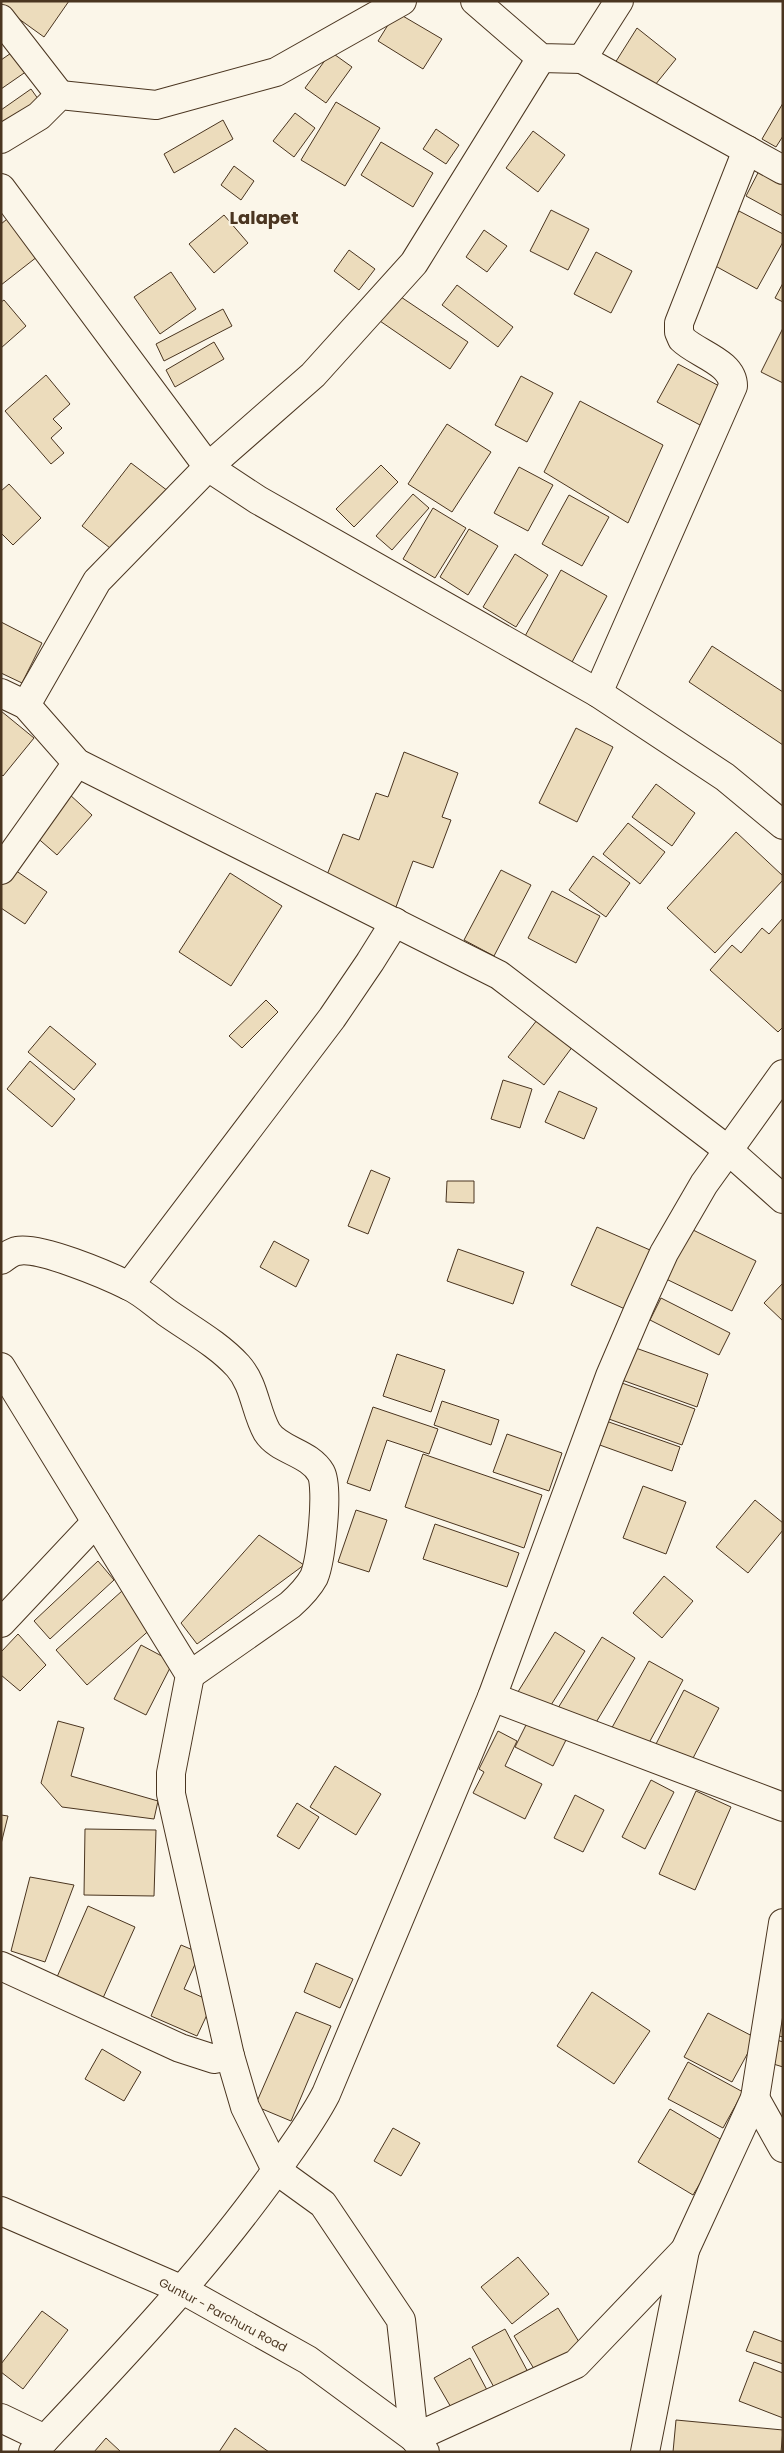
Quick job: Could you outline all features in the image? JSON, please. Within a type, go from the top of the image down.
[{"type":"street","points":[[1,19],[60,95],[156,105],[276,72],[402,1]]},
{"type":"street","points":[[475,1],[541,58],[582,59],[783,170]]},
{"type":"street","points":[[582,59],[618,1]]},
{"type":"street","points":[[26,704],[97,581],[208,467],[313,375],[414,263],[541,58]]},
{"type":"street","points":[[1,139],[39,116],[60,95]]},
{"type":"street","points":[[598,694],[733,386],[733,378],[728,370],[682,339],[679,332],[679,323],[747,150]]},
{"type":"street","points":[[1,188],[208,467],[258,500],[598,694],[778,814]]},
{"type":"street","points":[[1,693],[26,704],[77,763],[499,975],[728,1150],[783,1200]]},
{"type":"street","points":[[1,870],[77,763]]},
{"type":"street","points":[[129,1286],[332,1018],[370,962],[394,922]]},
{"type":"street","points":[[1,2418],[39,2446],[183,2290],[213,2254],[305,2132],[326,2094],[492,1697],[610,1376],[664,1253],[704,1184],[783,1074]]},
{"type":"street","points":[[1,1260],[16,1250],[30,1251],[55,1257],[129,1286],[220,1349],[239,1367],[249,1383],[267,1432],[281,1444],[310,1462],[321,1473],[325,1491],[320,1560],[314,1578],[290,1606],[190,1675]]},
{"type":"street","points":[[1,1368],[190,1675],[171,1773],[171,1794],[230,2056],[245,2107],[276,2170],[323,2204],[401,2320],[419,2445],[576,2364],[684,2250]]},
{"type":"street","points":[[1,1624],[96,1522]]},
{"type":"street","points":[[492,1697],[783,1807]]},
{"type":"street","points":[[645,2452],[684,2250],[755,2098],[783,1923]]},
{"type":"street","points":[[1,1966],[180,2048],[214,2059],[230,2056]]},
{"type":"street","points":[[755,2098],[783,2148]]},
{"type":"street","name":"Guntur - Parchuru Road","points":[[1,2211],[183,2290],[308,2360],[419,2445]]},
{"type":"building","points":[[1,1],[69,1],[44,37],[1,6]]},
{"type":"building","points":[[396,12],[442,39],[423,69],[378,41]]},
{"type":"building","points":[[637,28],[676,59],[651,90],[615,63]]},
{"type":"building","points":[[14,51],[27,71],[1,89],[1,60]]},
{"type":"building","points":[[331,52],[352,67],[326,103],[305,88]]},
{"type":"building","points":[[31,89],[41,103],[1,130],[1,110]]},
{"type":"building","points":[[336,102],[380,128],[345,186],[301,160]]},
{"type":"building","points":[[783,103],[783,136],[776,147],[762,139]]},
{"type":"building","points":[[295,113],[315,128],[294,157],[273,141]]},
{"type":"building","points":[[223,120],[233,139],[174,173],[164,154]]},
{"type":"building","points":[[436,129],[459,145],[446,164],[423,149]]},
{"type":"building","points":[[533,131],[565,155],[538,192],[506,168]]},
{"type":"building","points":[[381,142],[433,173],[413,207],[361,175]]},
{"type":"building","points":[[234,166],[254,181],[241,200],[221,185]]},
{"type":"building","points":[[761,167],[783,178],[783,216],[746,196]]},
{"type":"building","points":[[551,210],[589,229],[568,270],[530,251]]},
{"type":"building","points":[[739,211],[783,234],[783,242],[757,289],[710,263]]},
{"type":"building","points":[[12,215],[42,253],[1,285],[1,224]]},
{"type":"building","points":[[224,215],[248,243],[214,273],[189,244]]},
{"type":"building","points":[[484,230],[507,246],[487,272],[466,257]]},
{"type":"building","points":[[349,250],[375,269],[359,290],[334,271]]},
{"type":"building","points":[[596,252],[632,271],[611,313],[574,294]]},
{"type":"building","points":[[171,272],[196,309],[160,334],[134,297]]},
{"type":"building","points":[[783,283],[783,302],[775,298]]},
{"type":"building","points":[[457,285],[513,327],[498,347],[442,305]]},
{"type":"building","points":[[395,293],[468,342],[450,369],[377,319]]},
{"type":"building","points":[[4,300],[26,326],[1,348],[1,302]]},
{"type":"building","points":[[223,309],[232,326],[164,361],[156,344]]},
{"type":"building","points":[[783,328],[783,383],[761,372]]},
{"type":"building","points":[[214,342],[224,359],[175,387],[166,370]]},
{"type":"building","points":[[678,364],[721,387],[700,425],[657,402]]},
{"type":"building","points":[[46,375],[70,404],[53,419],[62,428],[51,438],[64,453],[51,464],[5,411]]},
{"type":"building","points":[[521,376],[553,393],[527,442],[495,425]]},
{"type":"building","points":[[580,401],[663,445],[628,523],[544,472]]},
{"type":"building","points":[[447,424],[491,452],[452,512],[408,484]]},
{"type":"building","points":[[131,463],[168,491],[119,555],[82,526]]},
{"type":"building","points":[[381,465],[398,482],[354,527],[336,509]]},
{"type":"building","points":[[519,467],[553,485],[528,531],[494,513]]},
{"type":"building","points":[[9,484],[41,518],[13,545],[1,533],[1,491]]},
{"type":"building","points":[[413,494],[429,508],[392,550],[376,536]]},
{"type":"building","points":[[569,495],[609,517],[582,566],[542,544]]},
{"type":"building","points":[[433,508],[466,528],[435,578],[403,559]]},
{"type":"building","points":[[469,529],[498,546],[468,595],[440,577]]},
{"type":"building","points":[[515,554],[548,575],[516,627],[483,607]]},
{"type":"building","points":[[561,570],[607,596],[571,664],[524,638]]},
{"type":"building","points":[[1,622],[42,643],[22,683],[1,673]]},
{"type":"building","points":[[712,646],[783,692],[783,745],[689,682]]},
{"type":"building","points":[[1,711],[34,738],[3,776],[1,774]]},
{"type":"building","points":[[576,728],[613,747],[577,822],[539,803]]},
{"type":"building","points":[[404,752],[458,773],[442,817],[451,820],[433,868],[413,861],[396,907],[325,880],[343,834],[359,840],[376,793],[388,797]]},
{"type":"building","points":[[656,784],[695,813],[672,846],[632,817]]},
{"type":"building","points":[[69,794],[92,815],[57,855],[34,835]]},
{"type":"building","points":[[628,823],[665,852],[640,884],[603,854]]},
{"type":"building","points":[[736,832],[783,876],[783,880],[715,953],[667,908]]},
{"type":"building","points":[[593,856],[630,883],[606,917],[569,890]]},
{"type":"building","points":[[12,868],[47,892],[25,924],[1,908],[1,884]]},
{"type":"building","points":[[501,870],[531,885],[494,956],[464,940]]},
{"type":"building","points":[[230,873],[282,906],[231,986],[179,952]]},
{"type":"building","points":[[552,891],[600,916],[576,963],[528,938]]},
{"type":"building","points":[[783,918],[783,1027],[778,1032],[710,970],[732,945],[741,953],[762,928],[769,934]]},
{"type":"building","points":[[266,1000],[278,1012],[242,1048],[229,1036]]},
{"type":"building","points":[[541,1015],[576,1042],[544,1085],[508,1057]]},
{"type":"building","points":[[50,1026],[96,1064],[74,1090],[28,1052]]},
{"type":"building","points":[[30,1061],[75,1099],[52,1127],[7,1089]]},
{"type":"building","points":[[503,1080],[532,1089],[520,1128],[491,1119]]},
{"type":"building","points":[[559,1091],[597,1108],[584,1139],[545,1122]]},
{"type":"building","points":[[371,1170],[390,1178],[368,1234],[348,1226]]},
{"type":"building","points":[[447,1181],[474,1181],[474,1203],[446,1202]]},
{"type":"building","points":[[597,1227],[650,1250],[625,1309],[571,1285]]},
{"type":"building","points":[[687,1227],[756,1261],[732,1311],[662,1277]]},
{"type":"building","points":[[274,1241],[309,1260],[296,1287],[260,1267]]},
{"type":"building","points":[[458,1249],[524,1272],[513,1304],[447,1281]]},
{"type":"building","points":[[783,1283],[783,1321],[764,1303]]},
{"type":"building","points":[[661,1298],[730,1333],[719,1355],[650,1320]]},
{"type":"building","points":[[633,1347],[708,1374],[697,1407],[622,1380]]},
{"type":"building","points":[[397,1354],[445,1370],[431,1412],[383,1396]]},
{"type":"building","points":[[619,1382],[695,1409],[682,1445],[606,1418]]},
{"type":"building","points":[[442,1401],[499,1420],[491,1445],[434,1425]]},
{"type":"building","points":[[373,1407],[438,1429],[429,1454],[387,1440],[370,1491],[347,1483]]},
{"type":"building","points":[[606,1421],[680,1447],[672,1471],[597,1444]]},
{"type":"building","points":[[507,1434],[562,1453],[549,1491],[493,1472]]},
{"type":"building","points":[[423,1454],[542,1495],[524,1548],[405,1507]]},
{"type":"building","points":[[643,1486],[686,1502],[666,1554],[623,1538]]},
{"type":"building","points":[[755,1500],[783,1523],[783,1530],[748,1573],[716,1547]]},
{"type":"building","points":[[356,1510],[387,1520],[369,1572],[338,1562]]},
{"type":"building","points":[[435,1524],[519,1553],[507,1587],[423,1559]]},
{"type":"building","points":[[259,1535],[304,1565],[197,1644],[181,1623]]},
{"type":"building","points":[[98,1561],[114,1580],[50,1639],[34,1621]]},
{"type":"building","points":[[664,1576],[693,1601],[662,1638],[633,1613]]},
{"type":"building","points":[[122,1591],[153,1627],[87,1685],[56,1650]]},
{"type":"building","points":[[555,1632],[585,1651],[546,1713],[516,1695]]},
{"type":"building","points":[[18,1634],[46,1665],[20,1691],[1,1675],[1,1652]]},
{"type":"building","points":[[602,1637],[635,1658],[592,1729],[558,1708]]},
{"type":"building","points":[[141,1645],[173,1662],[146,1715],[114,1699]]},
{"type":"building","points":[[649,1661],[683,1680],[644,1752],[609,1733]]},
{"type":"building","points":[[684,1690],[719,1708],[691,1762],[656,1744]]},
{"type":"building","points":[[58,1721],[84,1728],[71,1776],[158,1801],[154,1819],[62,1807],[41,1783]]},
{"type":"building","points":[[528,1721],[566,1740],[553,1766],[515,1747]]},
{"type":"building","points":[[498,1731],[517,1741],[505,1766],[542,1784],[525,1819],[473,1793],[484,1772],[479,1769]]},
{"type":"building","points":[[335,1766],[381,1794],[356,1835],[310,1807]]},
{"type":"building","points":[[651,1780],[674,1792],[645,1849],[622,1837]]},
{"type":"building","points":[[696,1791],[731,1807],[695,1890],[659,1874]]},
{"type":"building","points":[[575,1795],[604,1810],[583,1852],[554,1838]]},
{"type":"building","points":[[297,1803],[319,1817],[299,1849],[277,1836]]},
{"type":"building","points":[[1,1815],[8,1816],[1,1844]]},
{"type":"building","points":[[85,1829],[156,1830],[154,1896],[84,1895]]},
{"type":"building","points":[[30,1877],[74,1885],[45,1962],[11,1951]]},
{"type":"building","points":[[88,1906],[135,1927],[103,1998],[57,1977]]},
{"type":"building","points":[[181,1945],[200,1953],[184,1989],[213,2002],[197,2036],[151,2016]]},
{"type":"building","points":[[316,1963],[353,1979],[340,2008],[304,1992]]},
{"type":"building","points":[[592,1992],[650,2031],[614,2084],[557,2046]]},
{"type":"building","points":[[296,2012],[331,2026],[291,2121],[255,2106]]},
{"type":"building","points":[[708,2013],[756,2038],[732,2082],[684,2057]]},
{"type":"building","points":[[783,2016],[783,2037],[776,2035]]},
{"type":"building","points":[[774,2039],[783,2042],[783,2067],[767,2062]]},
{"type":"building","points":[[102,2049],[141,2072],[124,2101],[85,2079]]},
{"type":"building","points":[[688,2062],[743,2092],[723,2128],[668,2099]]},
{"type":"building","points":[[670,2109],[725,2142],[693,2195],[638,2162]]},
{"type":"building","points":[[393,2128],[420,2143],[401,2176],[374,2161]]},
{"type":"building","points":[[518,2257],[549,2294],[512,2324],[481,2287]]},
{"type":"building","points":[[558,2308],[584,2350],[539,2377],[514,2336]]},
{"type":"building","points":[[42,2311],[68,2330],[23,2389],[1,2372],[1,2364]]},
{"type":"building","points":[[505,2329],[529,2374],[496,2391],[472,2347]]},
{"type":"building","points":[[754,2331],[783,2342],[783,2364],[746,2351]]},
{"type":"building","points":[[470,2358],[487,2390],[452,2409],[434,2378]]},
{"type":"building","points":[[754,2362],[783,2373],[783,2418],[739,2401]]},
{"type":"building","points":[[676,2420],[783,2430],[781,2452],[673,2452]]},
{"type":"building","points":[[235,2428],[269,2452],[219,2452]]},
{"type":"building","points":[[106,2438],[121,2452],[94,2452]]},
{"type":"district","name":"Lalapet","points":[[264,218]]}]
